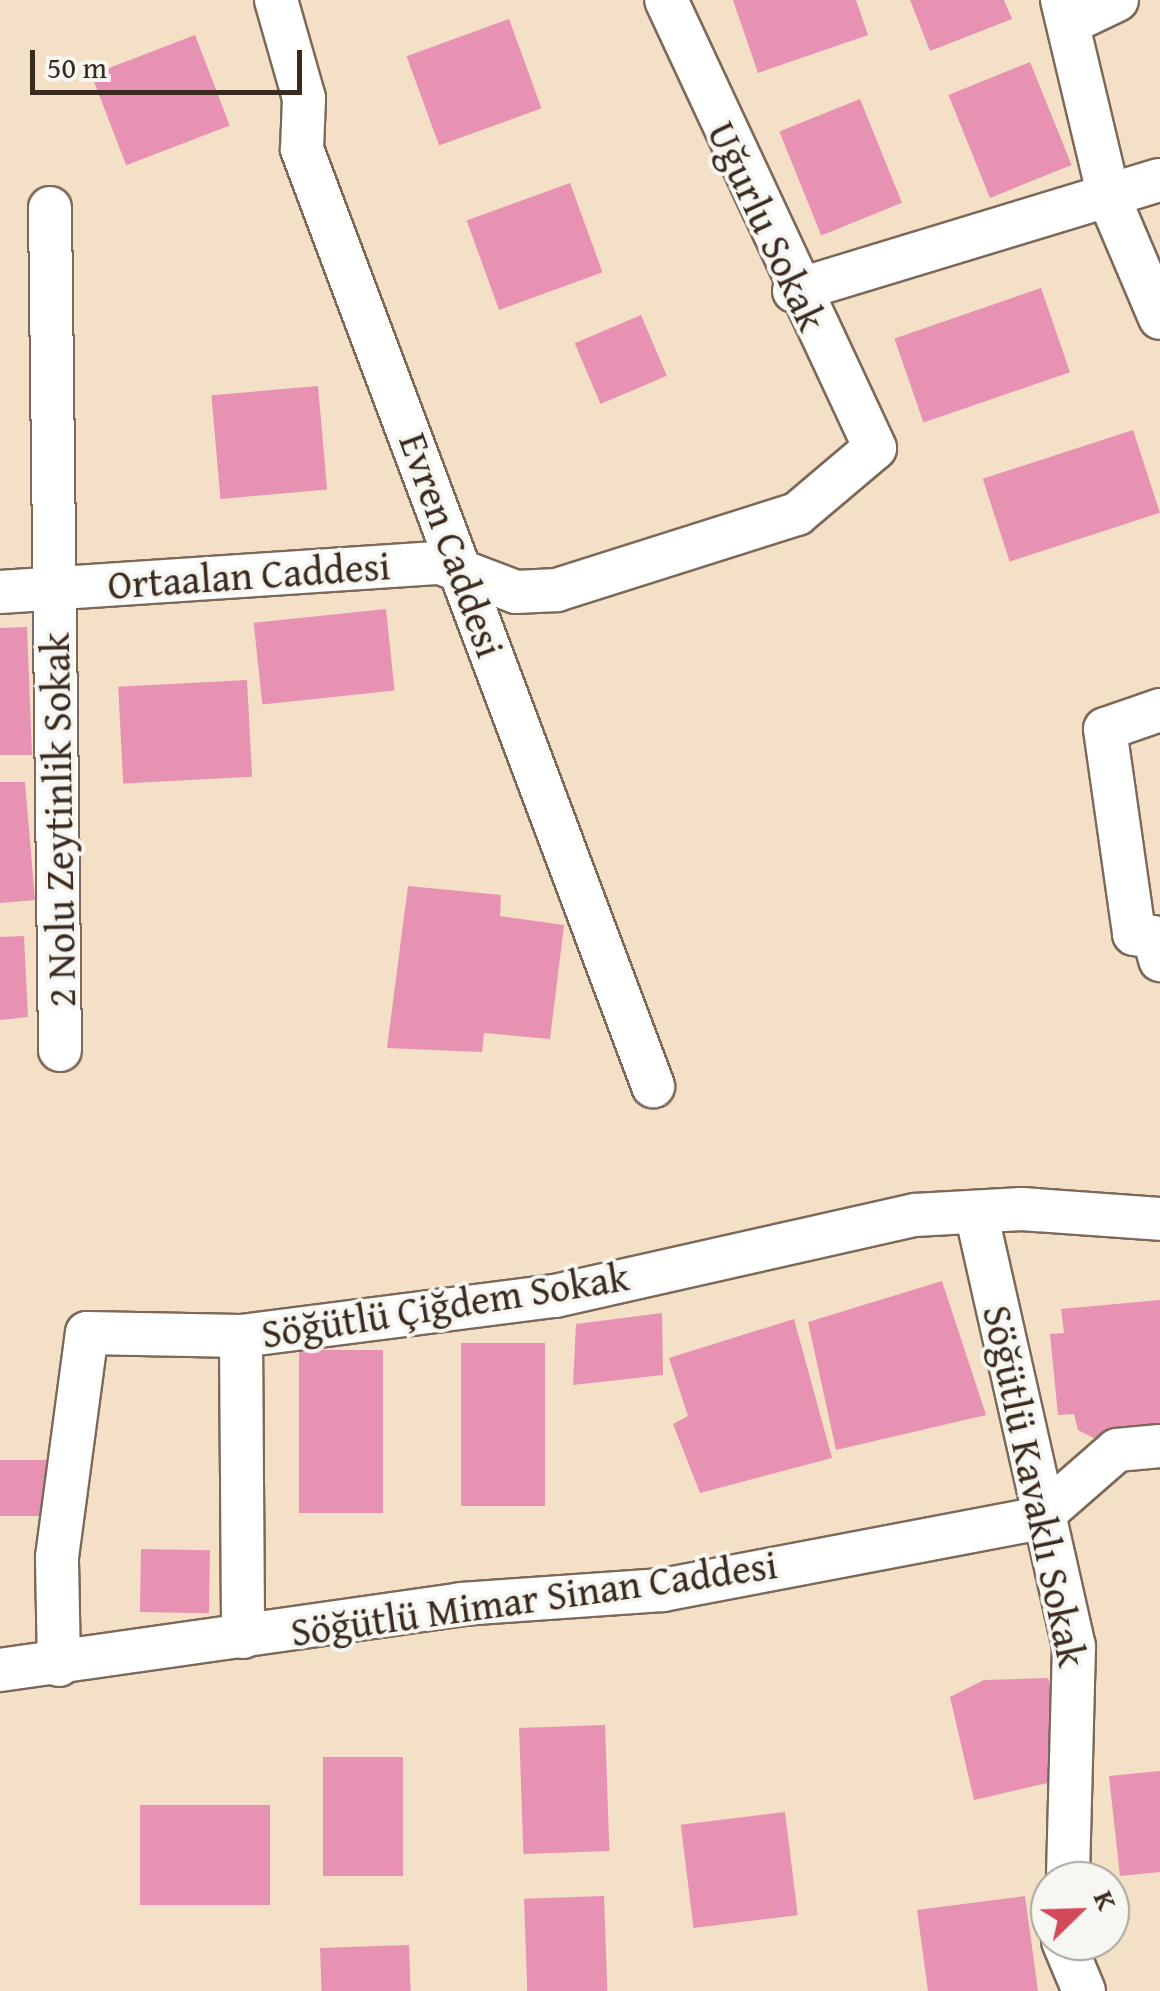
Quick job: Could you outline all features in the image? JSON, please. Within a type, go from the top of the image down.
[{"type":"street","name":"Evren Caddesi","points":[[276,0],[304,98],[302,149],[466,577],[653,1086]]},
{"type":"street","name":"Uğurlu Sokak","points":[[666,0],[794,291],[876,448]]},
{"type":"street","points":[[1117,0],[1066,11],[1109,198],[1160,318]]},
{"type":"street","points":[[794,291],[1160,180]]},
{"type":"street","name":"2 Nolu Zeytinlik Sokak","points":[[50,208],[60,1050]]},
{"type":"street","name":"Ortaalan Caddesi","points":[[0,592],[440,562],[466,577],[516,592],[557,590],[749,534],[796,514],[876,448]]},
{"type":"street","points":[[1160,710],[1104,728],[1134,934],[1154,938],[1160,960]]},
{"type":"street","name":"Söğütlü Çiğdem Sokak","points":[[59,1665],[57,1558],[87,1333],[241,1336],[554,1296],[851,1226],[976,1212],[1160,1218]]},
{"type":"street","name":"Söğütlü Kavaklı Sokak","points":[[976,1212],[1039,1518],[1079,1688],[1069,1861]]},
{"type":"street","points":[[241,1336],[242,1637]]},
{"type":"street","points":[[1039,1518],[1116,1450],[1160,1446]]},
{"type":"street","name":"Söğütlü Mimar Sinan Caddesi","points":[[0,1670],[59,1665],[461,1604],[663,1590],[1039,1518]]},
{"type":"street","points":[[1071,1961],[1084,1991]]},
{"type":"building","points":[[733,0],[856,0],[868,35],[758,73]]},
{"type":"building","points":[[910,0],[1004,0],[1012,19],[930,51]]},
{"type":"building","points":[[509,19],[541,108],[439,146],[407,56]]},
{"type":"building","points":[[195,35],[230,126],[126,165],[91,75]]},
{"type":"building","points":[[1030,62],[1072,165],[990,198],[948,95]]},
{"type":"building","points":[[860,99],[902,203],[821,235],[779,132]]},
{"type":"building","points":[[570,183],[602,272],[499,310],[467,221]]},
{"type":"building","points":[[1041,288],[1070,372],[923,423],[894,338]]},
{"type":"building","points":[[641,315],[667,376],[601,404],[575,343]]},
{"type":"building","points":[[318,386],[327,490],[220,499],[211,395]]},
{"type":"building","points":[[1133,430],[1160,513],[1010,562],[983,479]]},
{"type":"building","points":[[386,609],[395,691],[262,704],[254,623]]},
{"type":"building","points":[[27,627],[32,755],[0,755],[0,628]]},
{"type":"building","points":[[247,680],[252,777],[123,784],[118,687]]},
{"type":"building","points":[[0,782],[25,782],[35,900],[0,903]]},
{"type":"building","points":[[408,886],[501,895],[500,916],[564,925],[550,1039],[484,1033],[482,1052],[387,1048]]},
{"type":"building","points":[[24,936],[28,1017],[0,1020],[0,937]]},
{"type":"building","points":[[942,1281],[986,1415],[836,1450],[808,1322]]},
{"type":"building","points":[[1160,1300],[1160,1430],[1117,1450],[1078,1430],[1074,1414],[1058,1415],[1050,1334],[1064,1333],[1061,1309]]},
{"type":"building","points":[[662,1313],[663,1375],[573,1385],[576,1324]]},
{"type":"building","points":[[794,1319],[832,1458],[700,1493],[673,1424],[688,1416],[669,1358]]},
{"type":"building","points":[[461,1343],[545,1343],[545,1506],[461,1506]]},
{"type":"building","points":[[299,1350],[383,1350],[383,1513],[299,1513]]},
{"type":"building","points":[[0,1460],[51,1460],[51,1516],[0,1516]]},
{"type":"building","points":[[141,1549],[210,1550],[209,1613],[140,1612]]},
{"type":"building","points":[[1048,1678],[1059,1702],[1060,1780],[974,1800],[950,1697],[984,1680]]},
{"type":"building","points":[[605,1725],[609,1851],[523,1854],[519,1728]]},
{"type":"building","points":[[323,1757],[403,1757],[403,1876],[323,1876]]},
{"type":"building","points":[[1160,1771],[1160,1872],[1130,1875],[1130,1861],[1118,1861],[1109,1776]]},
{"type":"building","points":[[140,1805],[270,1805],[270,1905],[140,1905]]},
{"type":"building","points":[[785,1812],[798,1915],[693,1928],[681,1825]]},
{"type":"building","points":[[604,1896],[607,1991],[527,1991],[524,1899]]},
{"type":"building","points":[[1025,1896],[1030,1961],[1034,1961],[1038,1991],[928,1991],[917,1910]]},
{"type":"building","points":[[409,1945],[411,1991],[322,1991],[320,1948]]}]
